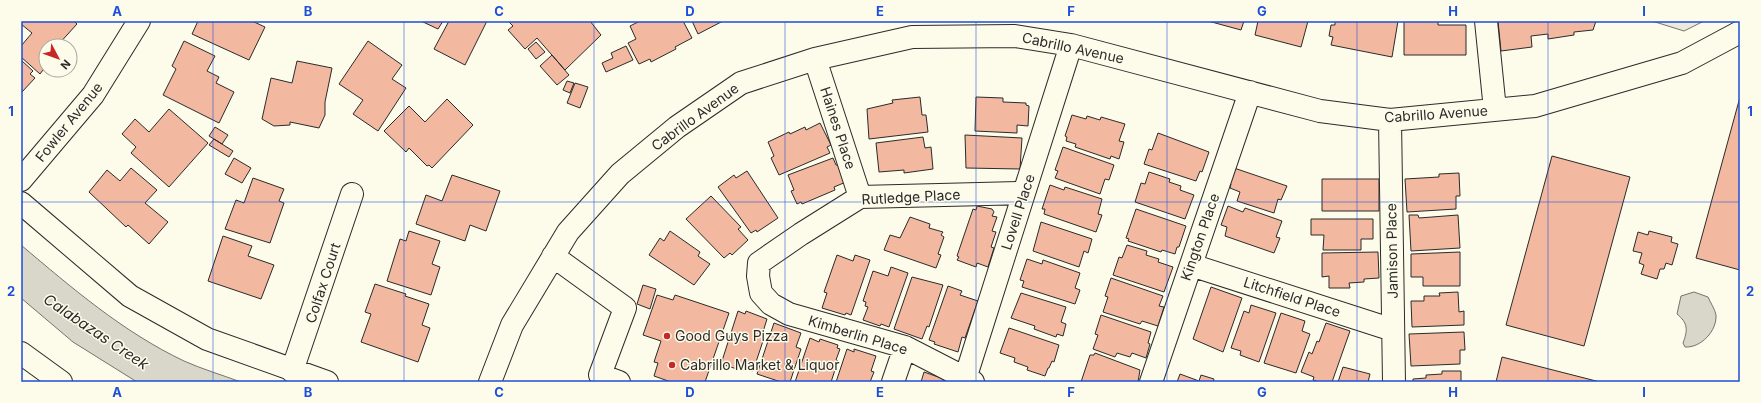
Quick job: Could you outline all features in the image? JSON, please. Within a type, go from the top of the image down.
[{"type":"street","name":"Fowler Avenue","points":[[21,180],[93,95],[139,21]]},
{"type":"street","points":[[1486,21],[1494,110]]},
{"type":"street","name":"Cabrillo Avenue","points":[[490,382],[512,325],[568,232],[620,174],[677,128],[741,83],[815,59],[912,37],[1015,28],[1071,45],[1320,111],[1390,120],[1535,106],[1682,63],[1740,32]]},
{"type":"street","name":"Lovell Place","points":[[969,380],[1024,193],[1071,45]]},
{"type":"street","name":"Haines Place","points":[[815,59],[860,197]]},
{"type":"street","name":"Kington Place","points":[[1151,382],[1250,92]]},
{"type":"street","name":"Jamison Place","points":[[1390,120],[1394,382]]},
{"type":"street","name":"Rutledge Place","points":[[758,276],[759,263],[800,234],[860,197],[1024,193]]},
{"type":"street","name":"Colfax Court","points":[[292,371],[352,194]]},
{"type":"street","points":[[21,203],[130,296],[207,339],[292,371],[327,382]]},
{"type":"street","points":[[553,256],[625,308],[600,375],[619,382]]},
{"type":"street","name":"Litchfield Place","points":[[1191,265],[1393,330]]},
{"type":"street","name":"Kimberlin Place","points":[[758,276],[761,292],[771,304],[789,314],[905,347],[969,380]]},
{"type":"street","points":[[893,382],[905,347]]},
{"type":"street","points":[[21,353],[61,382]]},
{"type":"shaded area","points":[[1652,21],[1704,21],[1684,31]]},
{"type":"water","name":"Calabazas Creek","points":[[21,245],[99,308],[140,337],[184,361],[241,382],[137,382],[73,342],[21,298]]},
{"type":"water","points":[[1694,292],[1708,297],[1714,308],[1716,321],[1711,332],[1702,342],[1691,347],[1685,347],[1683,343],[1686,334],[1686,327],[1681,317],[1677,314],[1681,296]]},
{"type":"building","points":[[21,21],[74,21],[77,24],[64,38],[38,38],[38,72],[21,57],[21,46],[32,33],[21,24]]},
{"type":"building","points":[[198,21],[252,21],[265,27],[249,60],[192,34]]},
{"type":"building","points":[[421,21],[443,21],[438,29]]},
{"type":"building","points":[[449,21],[487,21],[465,65],[434,49]]},
{"type":"building","points":[[508,21],[590,21],[601,35],[565,70],[537,38],[525,49],[508,30],[513,26]]},
{"type":"building","points":[[640,21],[683,21],[692,38],[675,47],[676,49],[651,62],[650,59],[639,64],[628,43],[636,39],[630,26]]},
{"type":"building","points":[[692,21],[723,21],[698,34]]},
{"type":"building","points":[[1208,21],[1244,21],[1241,30]]},
{"type":"building","points":[[1258,21],[1308,21],[1301,47],[1255,35]]},
{"type":"building","points":[[1335,21],[1398,21],[1392,57],[1331,45],[1333,37],[1329,36],[1331,25],[1335,25]]},
{"type":"building","points":[[1404,21],[1438,21],[1438,25],[1466,25],[1466,55],[1404,55]]},
{"type":"building","points":[[1498,21],[1596,21],[1593,30],[1574,32],[1574,35],[1548,39],[1548,34],[1531,36],[1532,47],[1501,51]]},
{"type":"building","points":[[184,41],[215,56],[207,71],[219,77],[216,83],[234,92],[219,123],[163,95],[176,69],[172,66]]},
{"type":"building","points":[[368,41],[402,65],[392,79],[406,88],[378,131],[353,114],[363,100],[339,84]]},
{"type":"building","points":[[536,42],[545,52],[536,59],[528,49]]},
{"type":"building","points":[[626,46],[633,60],[606,72],[602,63],[613,58],[611,53]]},
{"type":"building","points":[[552,55],[569,75],[557,85],[540,66]]},
{"type":"building","points":[[21,60],[33,71],[30,74],[35,78],[21,93]]},
{"type":"building","points":[[297,61],[332,68],[325,102],[325,115],[319,128],[290,122],[290,125],[274,126],[262,119],[271,78],[292,83]]},
{"type":"building","points":[[567,81],[574,83],[570,93],[563,90]]},
{"type":"building","points":[[575,83],[588,87],[580,108],[567,103]]},
{"type":"building","points":[[920,97],[922,115],[926,115],[928,132],[869,139],[867,109],[893,103],[892,100]]},
{"type":"building","points":[[976,97],[1003,98],[1003,102],[1026,103],[1026,105],[1029,106],[1028,126],[1017,125],[1017,133],[975,131]]},
{"type":"building","points":[[1740,97],[1740,270],[1696,258]]},
{"type":"building","points":[[447,99],[473,125],[432,168],[429,165],[427,166],[409,148],[406,152],[384,131],[409,106],[425,122]]},
{"type":"building","points":[[169,109],[208,143],[169,187],[131,153],[136,147],[122,134],[135,119],[149,132]]},
{"type":"building","points":[[1072,115],[1086,119],[1087,116],[1100,120],[1101,117],[1125,124],[1119,141],[1124,142],[1119,159],[1111,156],[1110,159],[1075,147],[1076,144],[1066,141],[1067,137],[1065,136]]},
{"type":"building","points":[[820,123],[831,145],[827,147],[830,153],[779,175],[771,158],[774,156],[768,142],[789,132],[790,134],[805,127],[806,130]]},
{"type":"building","points":[[215,127],[228,135],[222,144],[209,136]]},
{"type":"building","points":[[1158,133],[1209,152],[1202,172],[1200,171],[1196,181],[1144,164],[1149,149],[1152,150]]},
{"type":"building","points":[[965,135],[1022,138],[1020,169],[966,168]]},
{"type":"building","points":[[923,137],[925,148],[931,147],[933,169],[904,173],[904,170],[879,172],[876,143]]},
{"type":"building","points":[[214,139],[233,151],[229,157],[209,145]]},
{"type":"building","points":[[1063,147],[1114,165],[1109,180],[1105,179],[1100,194],[1055,178],[1058,171],[1055,170]]},
{"type":"building","points":[[1552,156],[1630,177],[1584,346],[1506,325]]},
{"type":"building","points":[[234,158],[251,168],[242,183],[225,174]]},
{"type":"building","points":[[833,158],[836,165],[839,165],[846,182],[834,187],[835,190],[802,204],[801,202],[797,204],[791,191],[794,190],[788,175]]},
{"type":"building","points":[[131,168],[157,190],[145,203],[168,222],[149,244],[128,225],[126,227],[89,192],[107,170],[120,181]]},
{"type":"building","points":[[1234,168],[1287,186],[1281,200],[1278,199],[1274,213],[1237,201],[1240,192],[1230,188],[1231,184],[1229,183]]},
{"type":"building","points":[[747,171],[778,218],[757,232],[756,230],[751,233],[718,187],[734,175],[736,178]]},
{"type":"building","points":[[1149,172],[1170,179],[1169,182],[1181,186],[1180,190],[1194,195],[1185,219],[1135,202],[1141,183],[1145,184]]},
{"type":"building","points":[[1459,173],[1460,196],[1456,196],[1456,209],[1407,212],[1405,179],[1439,177],[1439,174]]},
{"type":"building","points":[[452,175],[500,191],[486,231],[470,225],[465,241],[416,224],[426,195],[442,201]]},
{"type":"building","points":[[253,178],[284,189],[279,201],[284,203],[270,243],[225,229],[236,200],[244,203]]},
{"type":"building","points":[[1322,179],[1379,179],[1379,211],[1322,211]]},
{"type":"building","points":[[1050,185],[1064,190],[1065,187],[1102,199],[1098,214],[1102,215],[1096,232],[1044,214],[1045,209],[1042,209]]},
{"type":"building","points":[[711,196],[741,227],[738,229],[748,240],[732,255],[730,253],[724,258],[686,219]]},
{"type":"building","points":[[977,206],[992,209],[994,212],[992,216],[997,217],[992,231],[996,232],[991,247],[994,248],[988,267],[977,263],[976,267],[957,260],[973,209],[976,210]]},
{"type":"building","points":[[1228,206],[1243,212],[1245,208],[1282,221],[1276,237],[1280,238],[1274,253],[1225,236],[1227,227],[1221,225]]},
{"type":"building","points":[[1136,209],[1186,226],[1175,254],[1162,250],[1161,252],[1128,241],[1129,239],[1126,238]]},
{"type":"building","points":[[1409,215],[1418,215],[1419,218],[1458,215],[1460,248],[1411,251]]},
{"type":"building","points":[[910,217],[930,224],[929,228],[943,232],[941,235],[944,237],[938,254],[941,255],[936,268],[884,250],[890,235],[900,238]]},
{"type":"building","points":[[1311,219],[1373,219],[1373,239],[1361,239],[1361,250],[1323,250],[1324,235],[1311,235]]},
{"type":"building","points":[[1041,222],[1092,239],[1088,253],[1084,251],[1079,267],[1033,251]]},
{"type":"building","points":[[409,231],[440,241],[432,264],[440,267],[431,295],[387,281],[400,239],[406,241]]},
{"type":"building","points":[[670,231],[700,252],[698,256],[710,264],[694,285],[649,255],[660,238],[664,241]]},
{"type":"building","points":[[1649,231],[1672,237],[1671,242],[1678,244],[1672,265],[1666,263],[1664,269],[1660,269],[1657,279],[1641,274],[1644,265],[1639,263],[1642,253],[1633,251],[1638,232],[1648,235]]},
{"type":"building","points":[[223,236],[252,246],[248,256],[274,265],[261,299],[208,281]]},
{"type":"building","points":[[1127,245],[1147,251],[1146,255],[1159,259],[1158,262],[1173,267],[1164,292],[1113,275],[1119,257],[1122,258]]},
{"type":"building","points":[[1378,252],[1379,278],[1364,279],[1364,282],[1349,283],[1350,288],[1329,288],[1329,276],[1322,277],[1322,253]]},
{"type":"building","points":[[1460,252],[1460,286],[1423,286],[1423,277],[1411,277],[1411,254]]},
{"type":"building","points":[[837,255],[853,261],[855,255],[870,260],[851,315],[846,313],[845,315],[822,308],[827,293],[824,292]]},
{"type":"building","points":[[1027,259],[1042,264],[1043,260],[1080,273],[1075,288],[1080,290],[1075,304],[1022,287],[1024,281],[1020,280]]},
{"type":"building","points":[[891,267],[908,273],[889,327],[881,324],[880,326],[863,320],[868,307],[865,306],[866,302],[863,301],[873,271],[888,276]]},
{"type":"building","points":[[912,277],[943,285],[929,327],[927,326],[922,339],[894,329]]},
{"type":"building","points":[[1111,278],[1163,296],[1159,306],[1164,307],[1158,326],[1142,321],[1140,324],[1103,312],[1108,297],[1105,296]]},
{"type":"building","points":[[375,284],[406,294],[405,296],[429,304],[422,325],[430,328],[418,362],[361,342],[371,314],[365,312]]},
{"type":"building","points":[[643,285],[656,289],[650,309],[637,304]]},
{"type":"building","points":[[948,286],[962,291],[960,295],[978,301],[965,338],[962,337],[958,352],[934,344],[935,342],[929,340]]},
{"type":"building","points":[[1211,287],[1242,298],[1223,352],[1193,339]]},
{"type":"building","points":[[1458,292],[1459,312],[1464,311],[1464,325],[1412,327],[1411,301],[1424,301],[1424,296],[1440,296],[1439,293]]},
{"type":"building","points":[[1021,293],[1066,307],[1061,322],[1066,324],[1063,336],[1057,334],[1056,337],[1034,329],[1035,326],[1011,318]]},
{"type":"building","points":[[657,295],[673,300],[675,295],[729,313],[705,382],[671,382],[654,376],[658,363],[654,362],[661,341],[643,335]]},
{"type":"building","points":[[1251,305],[1276,313],[1259,362],[1240,355],[1241,351],[1231,348],[1244,311],[1249,313]]},
{"type":"building","points":[[738,311],[745,314],[746,311],[767,319],[762,335],[765,335],[753,371],[738,367],[737,369],[721,364]]},
{"type":"building","points":[[1281,313],[1305,321],[1302,331],[1310,334],[1296,373],[1264,363]]},
{"type":"building","points":[[1101,315],[1151,332],[1148,343],[1150,344],[1146,358],[1132,353],[1130,357],[1117,353],[1115,357],[1093,349],[1098,335],[1095,334]]},
{"type":"building","points":[[774,323],[801,333],[796,347],[801,349],[790,382],[781,382],[757,374]]},
{"type":"building","points":[[1326,323],[1350,331],[1332,382],[1319,382],[1313,380],[1314,377],[1301,372],[1309,352],[1312,354],[1317,341],[1319,342]]},
{"type":"building","points":[[1009,328],[1059,345],[1054,362],[1052,361],[1045,376],[1027,370],[1028,367],[1014,362],[1015,358],[1000,353]]},
{"type":"building","points":[[1464,332],[1465,350],[1460,350],[1460,364],[1411,366],[1409,334]]},
{"type":"building","points":[[810,338],[819,342],[820,339],[838,345],[837,348],[840,349],[836,360],[838,361],[831,382],[795,382]]},
{"type":"building","points":[[847,349],[854,352],[854,349],[876,356],[871,371],[874,372],[870,382],[836,382]]},
{"type":"building","points":[[1095,353],[1140,370],[1138,382],[1081,382],[1090,355],[1094,355]]},
{"type":"building","points":[[1502,357],[1600,382],[1496,382]]},
{"type":"building","points":[[1343,367],[1370,374],[1368,382],[1338,382]]},
{"type":"building","points":[[1442,371],[1461,371],[1461,382],[1413,382],[1413,379],[1426,378],[1426,375],[1442,374]]},
{"type":"building","points":[[924,372],[944,379],[943,382],[921,382]]},
{"type":"building","points":[[1180,374],[1199,381],[1201,375],[1214,379],[1213,382],[1177,382]]},
{"type":"place","name":"Good Guys Pizza","points":[[667,336]]},
{"type":"place","name":"Cabrillo Market & Liquor","points":[[672,365]]}]
